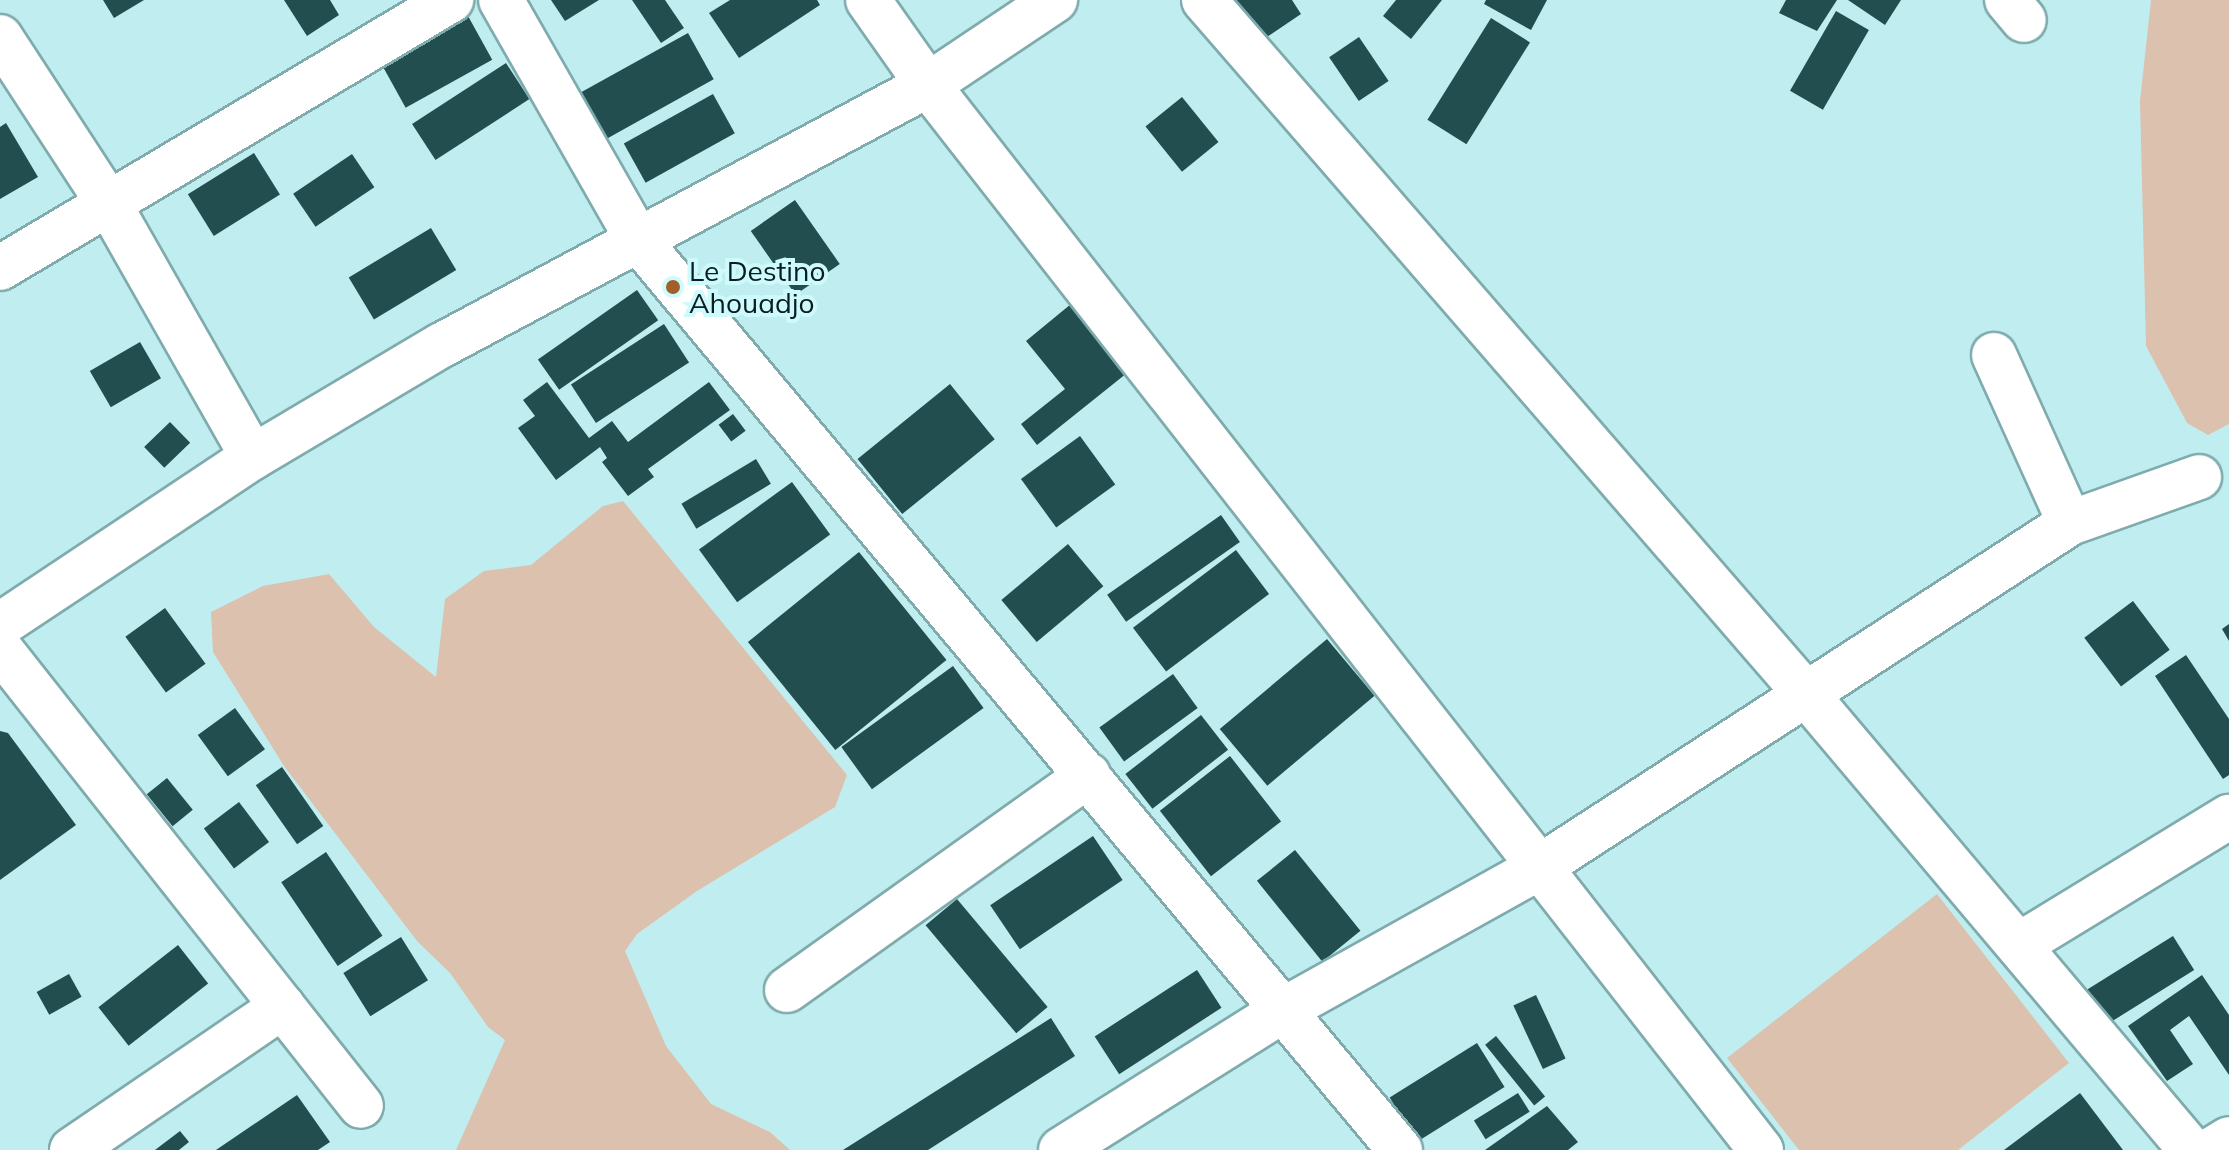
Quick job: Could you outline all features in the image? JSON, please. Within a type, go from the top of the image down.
[{"type":"street","points":[[0,268],[451,0]]},
{"type":"street","points":[[501,0],[638,240],[1400,1150]]},
{"type":"street","points":[[868,0],[928,85],[1761,1150]]},
{"type":"street","points":[[0,625],[253,457],[442,345],[928,85],[1055,0]]},
{"type":"street","points":[[1204,0],[1806,694],[2191,1150]]},
{"type":"street","points":[[0,37],[109,204],[253,457]]},
{"type":"street","points":[[1994,355],[2070,523]]},
{"type":"street","points":[[1061,1150],[1285,1009],[1538,868],[2070,523],[2199,477]]},
{"type":"street","points":[[0,649],[361,1106]]},
{"type":"street","points":[[787,990],[1088,775]]},
{"type":"street","points":[[2019,945],[2229,817]]},
{"type":"street","points":[[72,1150],[283,1006]]},
{"type":"street","points":[[2211,1150],[2229,1139]]},
{"type":"shaded area","points":[[2151,0],[2229,0],[2229,424],[2208,435],[2187,423],[2146,346],[2140,101]]},
{"type":"shaded area","points":[[623,501],[847,775],[835,807],[697,891],[637,934],[625,951],[666,1046],[711,1104],[770,1132],[790,1150],[456,1150],[505,1040],[488,1027],[450,973],[417,941],[284,766],[213,652],[211,612],[263,586],[329,574],[374,627],[436,677],[445,599],[484,571],[531,565],[603,506]]},
{"type":"shaded area","points":[[1937,894],[2069,1063],[1958,1150],[1799,1150],[1727,1058]]},
{"type":"building","points":[[103,0],[144,0],[114,18]]},
{"type":"building","points":[[284,0],[330,0],[339,15],[307,36]]},
{"type":"building","points":[[551,0],[599,0],[565,21]]},
{"type":"building","points":[[632,0],[665,0],[684,28],[661,43]]},
{"type":"building","points":[[730,0],[817,0],[820,5],[739,58],[709,13]]},
{"type":"building","points":[[1224,0],[1292,0],[1301,14],[1255,45]]},
{"type":"building","points":[[1396,0],[1442,0],[1411,39],[1383,16]]},
{"type":"building","points":[[1486,0],[1547,0],[1531,30],[1484,4]]},
{"type":"building","points":[[1786,0],[1837,0],[1817,31],[1779,13]]},
{"type":"building","points":[[1848,0],[1901,0],[1885,25]]},
{"type":"building","points":[[1836,11],[1869,30],[1823,110],[1790,91]]},
{"type":"building","points":[[468,16],[492,60],[406,108],[381,64]]},
{"type":"building","points":[[1491,18],[1530,42],[1466,144],[1427,120]]},
{"type":"building","points":[[688,33],[714,79],[600,142],[574,96]]},
{"type":"building","points":[[1359,37],[1389,81],[1359,101],[1329,57]]},
{"type":"building","points":[[506,63],[529,99],[435,160],[412,124]]},
{"type":"building","points":[[713,94],[735,133],[646,183],[624,143]]},
{"type":"building","points":[[1182,97],[1219,142],[1182,172],[1145,127]]},
{"type":"building","points":[[6,123],[38,177],[0,199],[0,127]]},
{"type":"building","points":[[254,153],[280,195],[214,236],[188,194]]},
{"type":"building","points":[[352,154],[374,187],[316,227],[293,194]]},
{"type":"building","points":[[795,200],[840,264],[796,295],[751,231]]},
{"type":"building","points":[[431,228],[456,270],[374,319],[349,277]]},
{"type":"building","points":[[637,290],[658,320],[559,390],[538,359]]},
{"type":"building","points":[[1071,304],[1127,373],[1037,445],[1021,424],[1065,389],[1026,341]]},
{"type":"building","points":[[664,324],[689,363],[596,423],[571,384]]},
{"type":"building","points":[[140,342],[161,378],[111,407],[90,371]]},
{"type":"building","points":[[547,382],[589,438],[612,421],[628,442],[709,382],[730,410],[648,469],[654,477],[628,496],[602,462],[607,458],[600,447],[556,480],[518,428],[535,416],[523,400]]},
{"type":"building","points":[[950,384],[995,439],[902,514],[858,459]]},
{"type":"building","points":[[733,414],[746,431],[731,442],[719,425]]},
{"type":"building","points":[[170,422],[190,443],[164,468],[144,447]]},
{"type":"building","points":[[1080,436],[1115,485],[1056,527],[1021,479]]},
{"type":"building","points":[[756,459],[771,484],[696,529],[681,504]]},
{"type":"building","points":[[792,482],[830,535],[737,602],[699,550]]},
{"type":"building","points":[[1221,515],[1240,542],[1126,622],[1107,595]]},
{"type":"building","points":[[1068,544],[1103,586],[1037,642],[1001,600]]},
{"type":"building","points":[[1236,550],[1269,594],[1166,672],[1133,628]]},
{"type":"building","points":[[859,552],[946,660],[835,750],[748,642]]},
{"type":"building","points":[[2133,601],[2170,650],[2121,686],[2084,638]]},
{"type":"building","points":[[165,608],[206,664],[166,693],[125,637]]},
{"type":"building","points":[[2229,624],[2229,641],[2222,629]]},
{"type":"building","points":[[1327,639],[1375,696],[1267,786],[1220,729]]},
{"type":"building","points":[[2186,655],[2229,719],[2229,775],[2223,779],[2155,676]]},
{"type":"building","points":[[953,666],[984,708],[872,789],[841,747]]},
{"type":"building","points":[[1173,674],[1198,708],[1124,761],[1099,727]]},
{"type":"building","points":[[235,708],[265,749],[228,776],[198,735]]},
{"type":"building","points":[[1201,715],[1228,750],[1152,809],[1125,774]]},
{"type":"building","points":[[0,731],[8,733],[76,825],[0,880]]},
{"type":"building","points":[[1230,756],[1281,821],[1211,876],[1160,811]]},
{"type":"building","points":[[282,767],[323,826],[297,844],[256,785]]},
{"type":"building","points":[[167,778],[193,810],[173,826],[147,794]]},
{"type":"building","points":[[239,802],[269,842],[234,868],[204,828]]},
{"type":"building","points":[[1093,836],[1123,880],[1020,949],[990,905]]},
{"type":"building","points":[[1295,850],[1360,931],[1322,962],[1257,881]]},
{"type":"building","points":[[326,852],[382,936],[338,966],[281,882]]},
{"type":"building","points":[[957,899],[1048,1007],[1016,1033],[926,925]]},
{"type":"building","points":[[2173,936],[2194,970],[2107,1025],[2086,991]]},
{"type":"building","points":[[401,937],[428,980],[370,1016],[343,973]]},
{"type":"building","points":[[178,945],[208,984],[129,1046],[98,1007]]},
{"type":"building","points":[[1197,970],[1222,1008],[1119,1074],[1095,1036]]},
{"type":"building","points":[[69,974],[82,997],[49,1015],[37,992]]},
{"type":"building","points":[[2202,975],[2229,1015],[2229,1075],[2189,1016],[2170,1030],[2193,1064],[2167,1081],[2128,1026]]},
{"type":"building","points":[[1536,995],[1566,1058],[1543,1069],[1513,1006]]},
{"type":"building","points":[[1051,1018],[1075,1056],[928,1150],[843,1150]]},
{"type":"building","points":[[1496,1036],[1545,1097],[1534,1105],[1485,1045]]},
{"type":"building","points":[[1477,1043],[1505,1087],[1417,1142],[1390,1098]]},
{"type":"building","points":[[1518,1093],[1530,1112],[1486,1139],[1474,1121]]},
{"type":"building","points":[[2080,1093],[2123,1150],[2004,1150]]},
{"type":"building","points":[[297,1095],[330,1142],[318,1150],[216,1150]]},
{"type":"building","points":[[1547,1106],[1578,1142],[1568,1150],[1485,1150]]},
{"type":"building","points":[[180,1131],[189,1142],[179,1150],[155,1150]]},
{"type":"place","name":"Le Destino Ahouadjo","points":[[673,287]]}]
